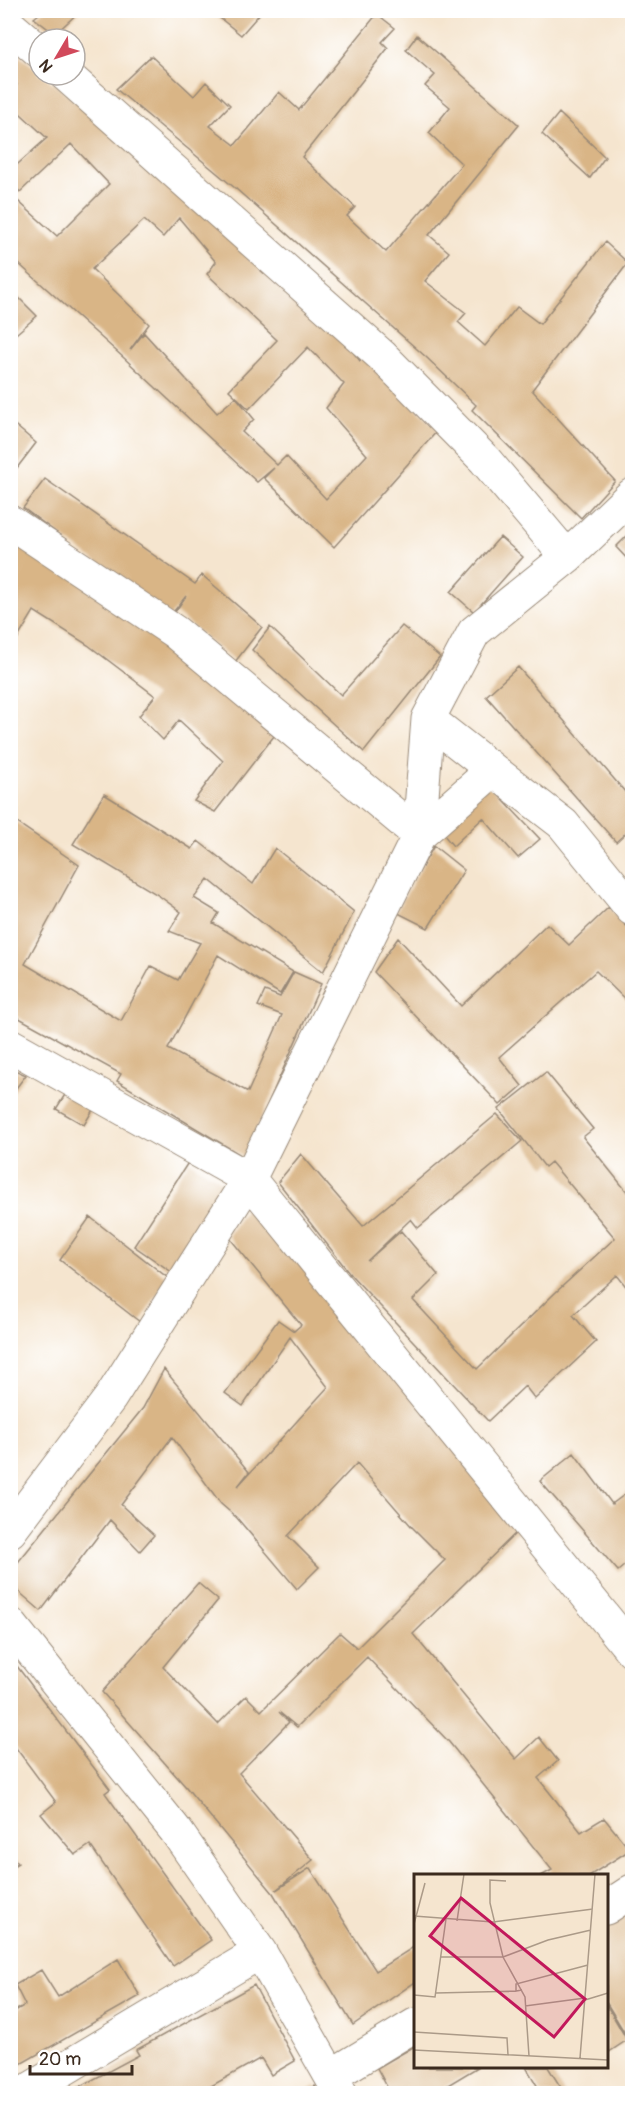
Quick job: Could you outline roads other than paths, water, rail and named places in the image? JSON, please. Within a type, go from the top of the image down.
[{"type":"street","points":[[10,26],[27,41]]},
{"type":"street","points":[[79,87],[382,356],[485,460],[567,557]]},
{"type":"street","points":[[10,1531],[111,1396],[249,1179],[419,835],[428,720],[474,632],[567,557],[633,495]]},
{"type":"street","points":[[10,522],[175,632],[419,835]]},
{"type":"street","points":[[428,720],[563,824],[633,909]]},
{"type":"street","points":[[419,835],[493,770]]},
{"type":"street","points":[[10,1045],[249,1179],[633,1652]]},
{"type":"street","points":[[10,1624],[176,1831],[260,1952],[336,2085],[414,2026]]},
{"type":"street","points":[[607,1907],[633,1891]]},
{"type":"street","points":[[22,2094],[260,1952]]}]
